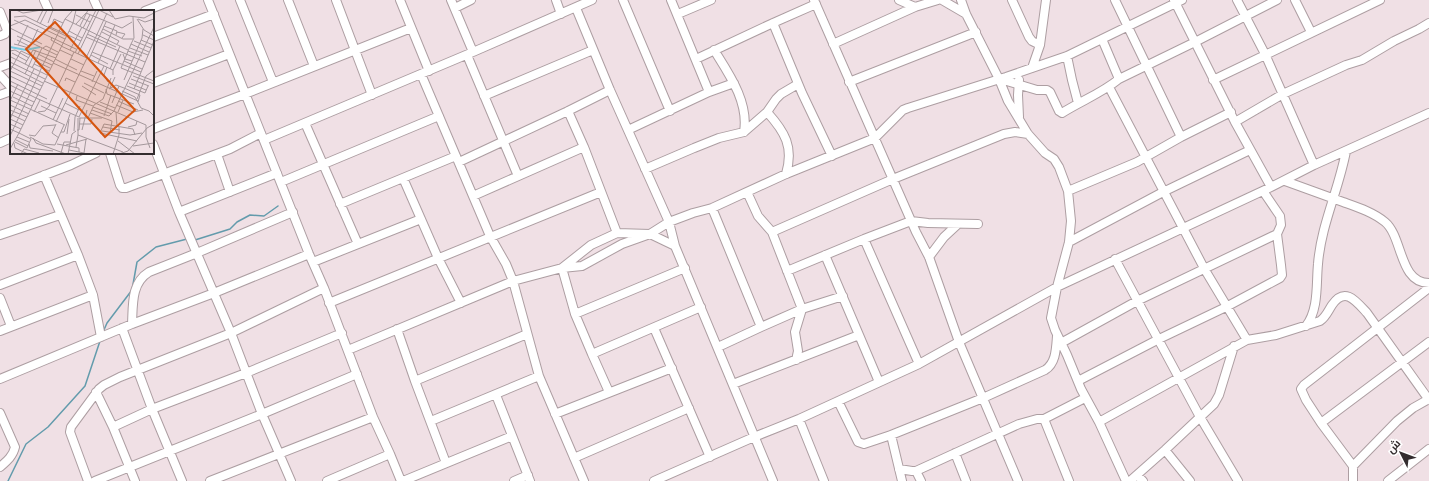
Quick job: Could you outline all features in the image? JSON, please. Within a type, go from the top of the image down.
[{"type":"street","points":[[44,0],[48,10]]},
{"type":"street","points":[[94,0],[99,10]]},
{"type":"street","points":[[147,10],[173,0]]},
{"type":"street","points":[[208,0],[342,333],[373,417],[402,481],[512,436]]},
{"type":"street","points":[[240,0],[273,82]]},
{"type":"street","points":[[288,0],[314,66]]},
{"type":"street","points":[[336,0],[372,95]]},
{"type":"street","points":[[400,0],[411,28],[439,116],[490,236],[506,264],[513,281],[539,376],[584,481]]},
{"type":"street","points":[[451,0],[484,96],[518,176]]},
{"type":"street","points":[[455,8],[471,0]]},
{"type":"street","points":[[556,0],[561,14]]},
{"type":"street","points":[[110,154],[120,185],[122,188],[126,188],[245,143],[305,123],[592,0]]},
{"type":"street","points":[[623,0],[670,111]]},
{"type":"street","points":[[671,0],[709,92]]},
{"type":"street","points":[[678,14],[711,0]]},
{"type":"street","points":[[899,0],[915,7]]},
{"type":"street","points":[[833,44],[915,7],[938,0]]},
{"type":"street","points":[[942,0],[966,14]]},
{"type":"street","points":[[961,0],[966,14],[999,79],[1008,101],[1028,134],[1045,153],[1054,159],[1068,191],[1071,221],[1069,242],[1057,287],[1051,318],[1059,340],[1126,481]]},
{"type":"street","points":[[1012,0],[1029,37],[1032,41],[1040,45]]},
{"type":"street","points":[[1032,68],[1040,45],[1046,0]]},
{"type":"street","points":[[1115,0],[1181,137]]},
{"type":"street","points":[[1237,0],[1265,54],[1314,165]]},
{"type":"street","points":[[999,79],[1037,90],[1047,90],[1050,92],[1059,111],[1062,113],[1078,102],[1109,87],[1119,78],[1195,42],[1277,0]]},
{"type":"street","points":[[1295,0],[1311,32]]},
{"type":"street","points":[[1214,80],[1265,54],[1380,0]]},
{"type":"street","points":[[348,350],[513,281],[562,268],[582,266],[622,244],[650,234],[669,222],[693,212],[712,208],[786,174],[875,138],[903,110],[1067,56],[1178,1],[1195,42],[1235,122],[1271,188]]},
{"type":"street","points":[[696,60],[815,2],[928,257],[959,342],[999,433],[1018,481]]},
{"type":"street","points":[[576,8],[610,90],[669,222],[675,246],[773,481]]},
{"type":"street","points":[[0,12],[7,30],[5,34],[0,36]]},
{"type":"street","points":[[154,37],[214,14]]},
{"type":"street","points":[[773,23],[798,84],[832,156]]},
{"type":"street","points":[[1235,122],[1283,94],[1346,65],[1362,60],[1429,23]]},
{"type":"street","points":[[154,128],[245,94],[411,28]]},
{"type":"street","points":[[850,82],[976,32]]},
{"type":"street","points":[[1102,39],[1119,78]]},
{"type":"street","points":[[484,96],[593,50]]},
{"type":"street","points":[[714,50],[734,83],[745,114],[744,132]]},
{"type":"street","points":[[154,83],[229,54]]},
{"type":"street","points":[[1067,56],[1078,102]]},
{"type":"street","points":[[0,67],[10,63]]},
{"type":"street","points":[[1019,119],[1018,95],[1020,72]]},
{"type":"street","points":[[0,75],[10,86]]},
{"type":"street","points":[[628,130],[709,92],[734,83]]},
{"type":"street","points":[[645,169],[719,138],[744,132],[767,112],[781,94],[798,84]]},
{"type":"street","points":[[1109,87],[1205,270],[1247,340]]},
{"type":"street","points":[[340,204],[403,178],[504,141],[610,90]]},
{"type":"street","points":[[0,95],[10,91]]},
{"type":"street","points":[[568,111],[615,224],[617,233]]},
{"type":"street","points":[[767,112],[782,131],[786,139],[790,161],[786,174]]},
{"type":"street","points":[[1068,191],[1145,158],[1181,137],[1230,112]]},
{"type":"street","points":[[654,481],[799,419],[919,364],[1057,287],[1271,188],[1314,165],[1429,113]]},
{"type":"street","points":[[280,182],[439,116]]},
{"type":"street","points":[[305,123],[358,244]]},
{"type":"street","points":[[772,232],[893,179],[1010,132],[1021,132],[1028,134]]},
{"type":"street","points":[[0,143],[10,138]]},
{"type":"street","points":[[154,147],[231,333],[262,414],[291,481]]},
{"type":"street","points":[[473,196],[584,147]]},
{"type":"street","points":[[1069,242],[1163,192],[1250,150]]},
{"type":"street","points":[[1306,326],[1312,315],[1316,291],[1318,263],[1326,222],[1346,151]]},
{"type":"street","points":[[0,192],[94,154]]},
{"type":"street","points":[[217,154],[230,192]]},
{"type":"street","points":[[180,212],[277,173]]},
{"type":"street","points":[[44,175],[94,295],[101,337]]},
{"type":"street","points":[[403,178],[438,258],[461,303]]},
{"type":"street","points":[[1285,181],[1361,209],[1385,222],[1395,236],[1404,263],[1408,270],[1420,281],[1429,283]]},
{"type":"street","points":[[1078,381],[1159,339],[1226,307],[1280,278],[1282,275],[1277,234],[1281,225],[1280,216],[1263,191]]},
{"type":"street","points":[[329,303],[490,236],[601,192]]},
{"type":"street","points":[[748,192],[758,216],[772,232],[802,309],[795,332],[798,351],[796,360]]},
{"type":"street","points":[[712,208],[761,326]]},
{"type":"street","points":[[132,324],[133,297],[142,276],[148,272],[293,212]]},
{"type":"street","points":[[0,235],[60,215]]},
{"type":"street","points":[[313,262],[421,219]]},
{"type":"street","points":[[787,271],[864,238],[911,221],[928,223],[978,224]]},
{"type":"street","points":[[928,257],[944,237],[958,224]]},
{"type":"street","points":[[562,268],[591,245],[617,233],[650,234],[675,246]]},
{"type":"street","points":[[838,401],[858,442],[864,444],[891,435],[983,398],[1049,368],[1053,362],[1059,340],[1277,234]]},
{"type":"street","points":[[864,238],[919,364]]},
{"type":"street","points":[[0,285],[78,254]]},
{"type":"street","points":[[0,379],[122,328],[214,293],[309,254]]},
{"type":"street","points":[[825,255],[879,382]]},
{"type":"street","points":[[1115,259],[1200,417],[1238,481]]},
{"type":"street","points":[[562,268],[575,314],[609,392]]},
{"type":"street","points":[[575,314],[685,268]]},
{"type":"street","points":[[88,481],[70,432],[73,424],[96,392],[104,385],[120,377],[231,333],[324,288]]},
{"type":"street","points":[[1353,481],[1353,466],[1321,423],[1306,400],[1301,389],[1304,385],[1429,288]]},
{"type":"street","points":[[0,330],[94,295]]},
{"type":"street","points":[[718,347],[761,326],[802,309],[843,296]]},
{"type":"street","points":[[1099,422],[1234,346],[1247,340],[1306,326],[1324,318],[1337,298],[1343,296],[1352,298],[1357,302],[1378,327],[1429,399],[1413,408],[1397,421],[1353,466]]},
{"type":"street","points":[[0,298],[11,326]]},
{"type":"street","points":[[592,354],[701,307]]},
{"type":"street","points":[[122,328],[152,409],[182,481]]},
{"type":"street","points":[[654,328],[710,457]]},
{"type":"street","points":[[397,330],[446,463]]},
{"type":"street","points":[[113,427],[152,409],[246,373],[342,333]]},
{"type":"street","points":[[415,381],[527,334]]},
{"type":"street","points":[[733,384],[859,334]]},
{"type":"street","points":[[1321,423],[1429,342]]},
{"type":"street","points":[[1130,481],[1140,478],[1165,450],[1217,399],[1234,346]]},
{"type":"street","points":[[556,414],[672,368]]},
{"type":"street","points":[[95,481],[357,374]]},
{"type":"street","points":[[431,421],[539,376]]},
{"type":"street","points":[[96,392],[113,427],[135,481]]},
{"type":"street","points":[[496,395],[529,478],[514,481]]},
{"type":"street","points":[[899,469],[912,471],[916,470],[1025,422],[1044,418],[1086,398]]},
{"type":"street","points":[[574,458],[689,408]]},
{"type":"street","points":[[0,413],[2,426],[15,447],[11,456],[0,466]]},
{"type":"street","points":[[210,481],[373,417]]},
{"type":"street","points":[[1044,418],[1069,481]]},
{"type":"street","points":[[799,419],[824,481]]},
{"type":"street","points":[[891,435],[902,481]]},
{"type":"street","points":[[1388,481],[1429,449]]},
{"type":"street","points":[[1165,450],[1190,481]]},
{"type":"street","points":[[955,453],[966,481]]},
{"type":"street","points":[[327,481],[390,454]]},
{"type":"street","points":[[916,470],[920,481]]},
{"type":"waterway","points":[[195,240],[230,229],[237,222],[250,215],[264,216],[278,206]]},
{"type":"waterway","points":[[103,332],[107,323],[132,290],[137,262],[156,247],[187,239]]},
{"type":"waterway","points":[[8,481],[26,444],[48,427],[85,386],[100,341]]}]
